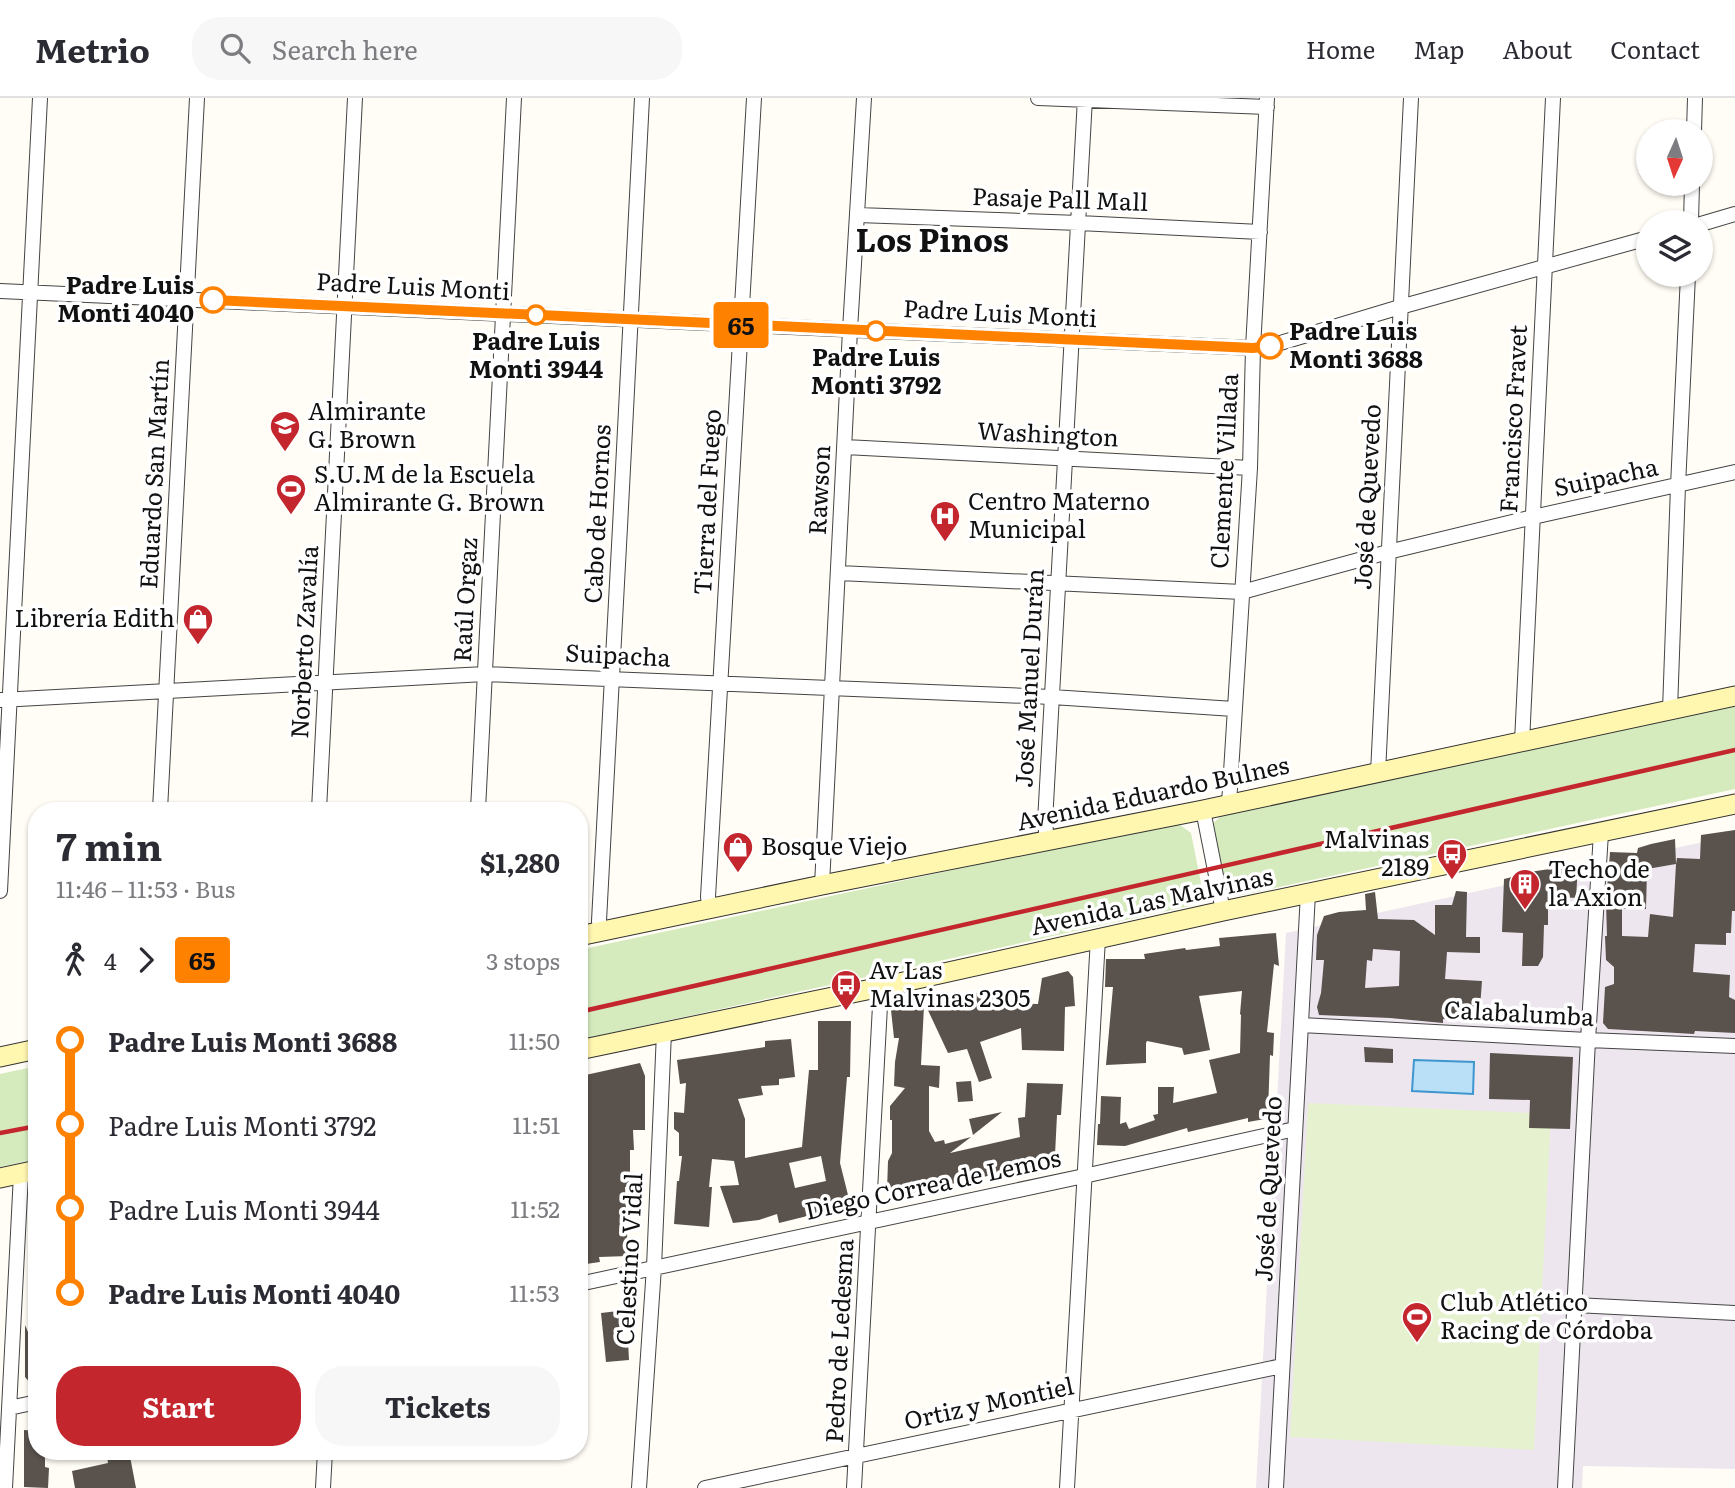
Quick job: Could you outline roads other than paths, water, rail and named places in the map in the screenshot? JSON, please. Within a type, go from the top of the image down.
[{"type":"main road","name":"Avenida Eduardo Bulnes","points":[[588,934],[1203,810],[1735,696]]},
{"type":"main road","name":"Avenida Las Malvinas","points":[[588,1048],[1735,804]]},
{"type":"main road","points":[[0,1058],[28,1051]]},
{"type":"main road","points":[[0,1178],[28,1172]]},
{"type":"street","points":[[0,891],[5,700],[40,98]]},
{"type":"street","name":"Eduardo San Martín","points":[[160,802],[197,98]]},
{"type":"street","name":"Norberto Zavalía","points":[[319,802],[355,98]]},
{"type":"street","name":"Raúl Orgaz","points":[[478,802],[514,98]]},
{"type":"street","name":"Cabo de Hornos","points":[[600,931],[642,98]]},
{"type":"street","name":"Tierra del Fuego","points":[[710,909],[708,897],[754,98]]},
{"type":"street","name":"Rawson","points":[[822,885],[864,98]]},
{"type":"street","points":[[1038,98],[1267,102]]},
{"type":"street","name":"José de Quevedo","points":[[1378,772],[1411,98]]},
{"type":"street","name":"Francisco Fravet","points":[[1522,742],[1553,98]]},
{"type":"street","points":[[1694,119],[1695,98]]},
{"type":"street","name":"José Manuel Durán","points":[[1047,841],[1045,822],[1085,99]]},
{"type":"street","name":"Clemente Villada","points":[[1229,804],[1250,468],[1253,348],[1267,102]]},
{"type":"street","points":[[1713,220],[1735,214]]},
{"type":"street","name":"Pasaje Pall Mall","points":[[858,215],[1260,232]]},
{"type":"street","name":"Padre Luis Monti","points":[[0,290],[1253,348],[1270,346],[1636,242]]},
{"type":"street","points":[[1670,710],[1687,287]]},
{"type":"street","name":"Washington","points":[[845,447],[1250,468]]},
{"type":"street","name":"Suipacha","points":[[839,573],[1242,592],[1388,552],[1735,472]]},
{"type":"street","name":"Suipacha","points":[[5,700],[485,674],[1052,697],[1234,709]]},
{"type":"street","points":[[1203,810],[1223,911]]},
{"type":"street","points":[[1565,1488],[1601,833]]},
{"type":"street","name":"José de Quevedo","points":[[1276,1488],[1308,894]]},
{"type":"street","points":[[1067,1488],[1098,938]]},
{"type":"street","name":"Pedro de Ledesma","points":[[854,1488],[881,987]]},
{"type":"street","name":"Calabalumba","points":[[1301,1025],[1735,1046]]},
{"type":"street","name":"Celestino Vidal","points":[[639,1488],[654,1268],[664,1032]]},
{"type":"street","name":"Diego Correa de Lemos","points":[[588,1282],[1295,1129]]},
{"type":"street","points":[[5,1488],[28,1184]]},
{"type":"street","points":[[1575,1305],[1735,1312]]},
{"type":"street","name":"Ortiz y Montiel","points":[[705,1488],[1282,1366]]},
{"type":"street","points":[[9,1408],[28,1404]]},
{"type":"street","points":[[323,1488],[325,1460]]},
{"type":"water","points":[[1414,1060],[1474,1062],[1473,1094],[1412,1091]]},
{"type":"railway","points":[[588,1010],[1735,750]]},
{"type":"railway","points":[[0,1133],[28,1128]]},
{"type":"place","name":"Padre Luis Monti 4040","points":[[213,300]]},
{"type":"place","name":"Padre Luis Monti 3944","points":[[536,315]]},
{"type":"place","name":"Padre Luis Monti 3792","points":[[876,331]]},
{"type":"place","name":"Padre Luis Monti 3688","points":[[1270,346]]},
{"type":"place","name":"Almirante G. Brown","points":[[285,453]]},
{"type":"place","name":"S.U.M de la Escuela Almirante G. Brown","points":[[291,516]]},
{"type":"place","name":"Centro Materno Municipal","points":[[945,543]]},
{"type":"place","name":"Librería Edith","points":[[198,646]]},
{"type":"place","name":"Bosque Viejo","points":[[738,874]]},
{"type":"place","name":"Malvinas 2189","points":[[1452,881]]},
{"type":"place","name":"Techo de la Axion","points":[[1525,911]]},
{"type":"place","name":"Av Las Malvinas 2305","points":[[846,1012]]},
{"type":"place","name":"Club Atlético Racing de Córdoba","points":[[1417,1344]]},
{"type":"district","name":"Los Pinos","points":[[932,241]]}]
